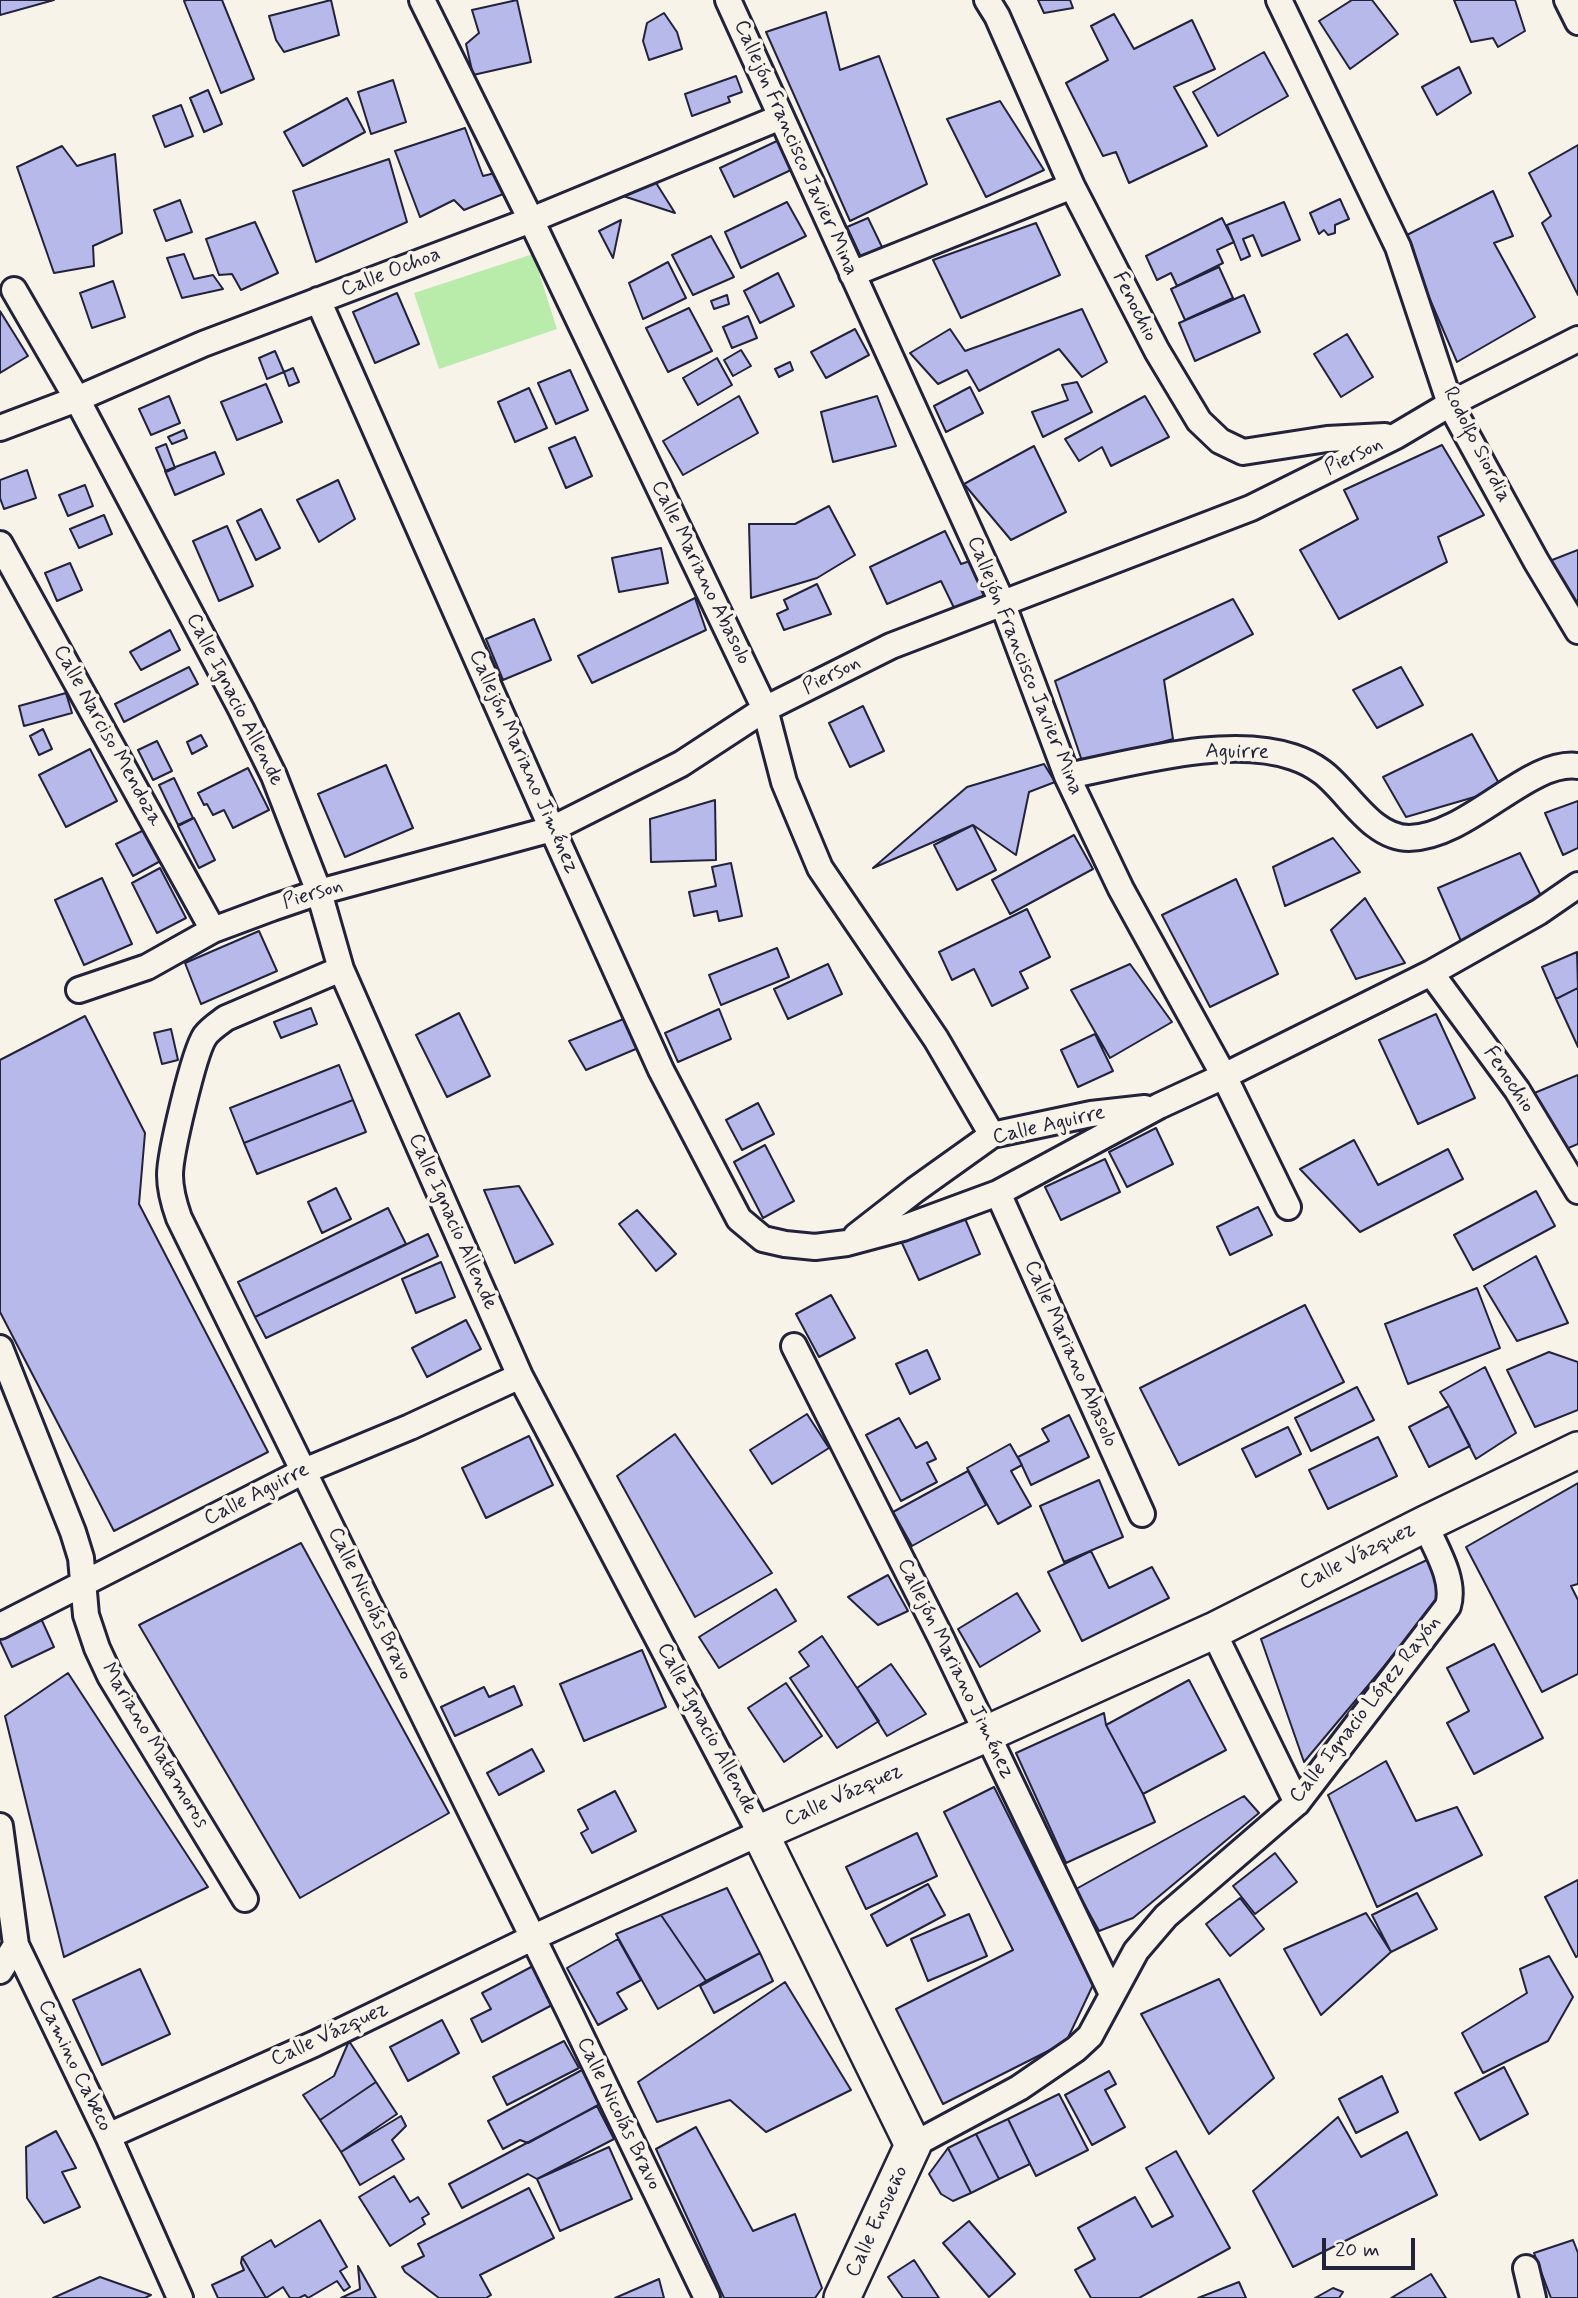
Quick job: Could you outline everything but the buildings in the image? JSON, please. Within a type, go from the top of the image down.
[{"type":"street","name":"Calle Mariano Abasolo","points":[[422,0],[531,220],[765,709],[784,782],[820,868],[936,1039],[992,1135]]},
{"type":"street","name":"Callejón Francisco Javier Mina","points":[[728,0],[1002,602],[1067,776],[1121,889],[1224,1076],[1288,1207]]},
{"type":"street","name":"Fenochio","points":[[987,0],[997,16],[1072,186],[1157,351],[1199,421],[1220,442],[1243,452],[1327,439],[1396,436]]},
{"type":"street","name":"Rodolfo Siordia","points":[[1279,0],[1398,247],[1450,404],[1578,632]]},
{"type":"street","points":[[1567,0],[1578,22]]},
{"type":"street","name":"Calle Ochoa","points":[[0,428],[77,399],[204,344],[531,220],[781,117]]},
{"type":"street","points":[[852,274],[1072,186]]},
{"type":"street","name":"Calle Ignacio Allende","points":[[14,290],[77,399],[274,776],[319,892],[341,969],[520,1376],[760,1833],[913,2146]]},
{"type":"street","name":"Callejón Mariano Jiménez","points":[[318,300],[661,1070],[739,1219]]},
{"type":"street","name":"Pierson","points":[[79,990],[147,967],[213,930],[319,892],[552,829],[681,764],[765,709],[891,646],[1251,508],[1396,436],[1450,404],[1578,339]]},
{"type":"street","name":"Calle Narciso Mendoza","points":[[0,544],[213,930]]},
{"type":"street","name":"Aguirre","points":[[1067,776],[1187,753],[1262,750],[1295,757],[1322,772],[1364,816],[1390,834],[1406,838],[1423,837],[1466,820],[1554,767],[1578,766]]},
{"type":"street","points":[[1431,973],[1539,912],[1578,885]]},
{"type":"street","name":"Calle Nicolás Bravo","points":[[341,969],[226,1018],[204,1037],[194,1065],[170,1173],[174,1203],[707,2298]]},
{"type":"street","name":"Fenochio","points":[[1431,973],[1517,1090],[1578,1191]]},
{"type":"street","name":"Calle Aguirre","points":[[739,1219],[763,1239],[815,1247],[847,1242],[914,1224],[998,1193],[1159,1106],[1431,973]]},
{"type":"street","name":"Calle Aguirre","points":[[847,1242],[992,1135],[1091,1114],[1159,1106]]},
{"type":"street","name":"Calle Mariano Abasolo","points":[[998,1193],[1143,1514]]},
{"type":"street","name":"Callejón Mariano Jiménez","points":[[794,1346],[942,1638],[1112,1994]]},
{"type":"street","name":"Mariano Matamoros","points":[[0,1348],[66,1512],[80,1558],[86,1615],[97,1648],[110,1676],[245,1899]]},
{"type":"street","name":"Calle Aguirre","points":[[0,1626],[304,1471],[410,1427],[520,1376]]},
{"type":"street","name":"Calle Vázquez","points":[[107,2136],[314,2044],[531,1938],[760,1833],[1213,1631],[1578,1450]]},
{"type":"street","name":"Calle Ignacio López Rayón","points":[[913,2146],[1019,2088],[1076,2049],[1090,2036],[1136,1951],[1166,1916],[1297,1803],[1448,1606],[1451,1596],[1447,1576],[1425,1524]]},
{"type":"street","points":[[1213,1631],[1297,1803]]},
{"type":"street","name":"Camino Cabeco","points":[[0,1826],[16,1945],[180,2298]]},
{"type":"street","points":[[0,1971],[16,1945]]},
{"type":"street","name":"Calle Ensueño","points":[[842,2298],[913,2146]]},
{"type":"street","points":[[1526,2268],[1533,2298]]},
{"type":"green space","points":[[533,254],[557,329],[439,369],[414,293]]}]
